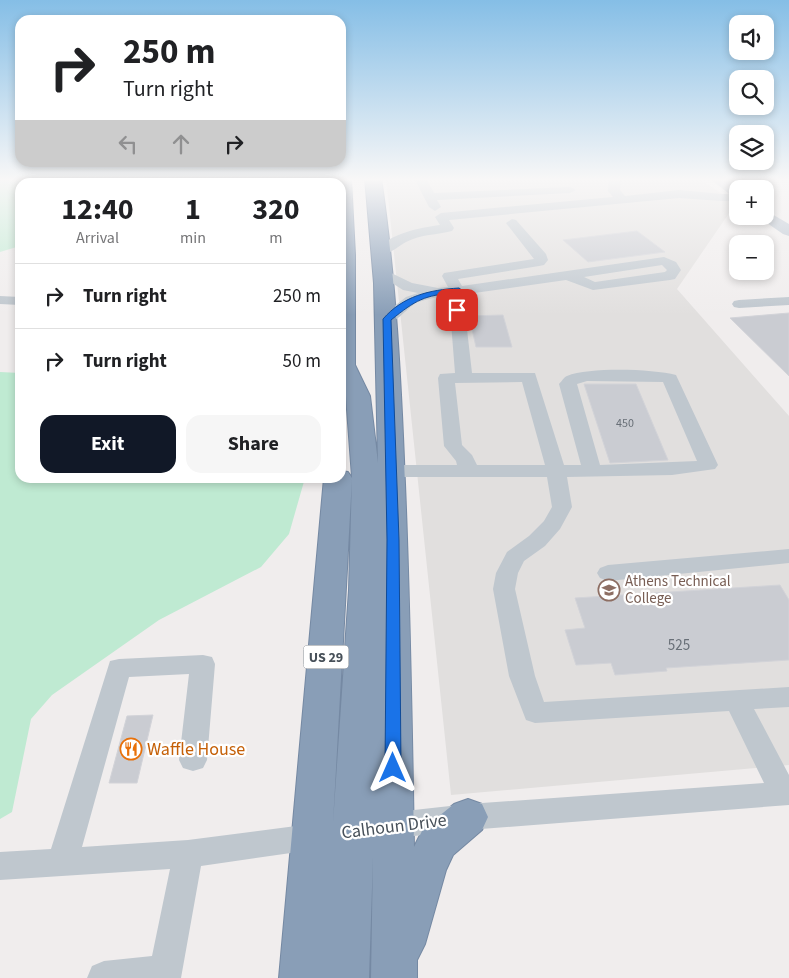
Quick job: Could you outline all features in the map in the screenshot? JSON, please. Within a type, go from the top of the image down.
[{"type":"highway","points":[[365,224],[371,248],[384,262]]},
{"type":"highway","points":[[379,224],[384,262],[387,319],[393,540],[394,974]]},
{"type":"highway","points":[[346,369],[358,396],[366,477],[365,590],[332,833],[346,978]]},
{"type":"highway","name":"US 29","points":[[302,978],[332,833],[338,483]]},
{"type":"highway","points":[[394,974],[428,863],[438,842],[468,817]]},
{"type":"main road","points":[[778,224],[789,231]]},
{"type":"street","points":[[445,224],[448,228]]},
{"type":"street","points":[[506,224],[448,228],[404,236],[384,262],[408,287],[438,292],[459,291],[567,275],[664,261],[671,265],[674,270],[670,276],[606,286],[593,286],[567,275]]},
{"type":"street","points":[[464,378],[457,310],[466,306],[449,276],[533,264],[542,260],[537,251],[513,224]]},
{"type":"street","points":[[387,319],[411,300],[438,292]]},
{"type":"street","points":[[0,300],[15,301]]},
{"type":"street","points":[[740,304],[789,301]]},
{"type":"street","points":[[469,471],[465,459],[453,446],[446,378],[529,376],[556,471],[562,507],[553,524],[537,541],[515,557],[507,573],[504,589],[522,676],[535,713],[789,697]]},
{"type":"street","points":[[391,471],[592,471],[693,468],[708,465],[670,379],[662,377],[587,376],[571,380],[568,384],[592,471]]},
{"type":"street","points":[[608,573],[789,556]]},
{"type":"street","points":[[62,863],[119,668],[203,664],[193,760]]},
{"type":"street","points":[[736,700],[786,793]]},
{"type":"street","name":"Calhoun Drive","points":[[0,866],[188,854],[332,833],[468,817],[786,793]]},
{"type":"street","points":[[104,978],[164,975],[188,854]]},
{"type":"shaded area","name":"Athens Technical College","points":[[391,224],[722,224],[677,289],[789,416],[789,765],[451,795]]},
{"type":"green space","points":[[0,224],[15,224],[15,248],[0,252]]},
{"type":"green space","points":[[0,372],[15,373],[15,483],[304,483],[289,534],[261,567],[159,620],[52,695],[31,719],[12,812],[0,819]]},
{"type":"building","points":[[637,231],[665,252],[588,262],[563,240]]},
{"type":"building","points":[[789,313],[789,376],[730,318]]},
{"type":"building","points":[[503,315],[512,347],[476,347],[469,316]]},
{"type":"building","points":[[584,384],[636,384],[668,460],[610,463]]},
{"type":"building","points":[[780,585],[789,600],[789,660],[666,668],[667,671],[615,675],[611,663],[576,665],[565,630],[585,628],[575,598]]},
{"type":"building","name":"Waffle House","points":[[153,715],[137,783],[109,783],[127,716]]},
{"type":"place","name":"Athens Technical College","points":[[609,590]]},
{"type":"place","name":"Waffle House","points":[[131,749]]},
{"type":"route","points":[[393,768],[393,540],[387,319],[411,300],[438,292],[459,291],[466,306],[457,310]]}]
